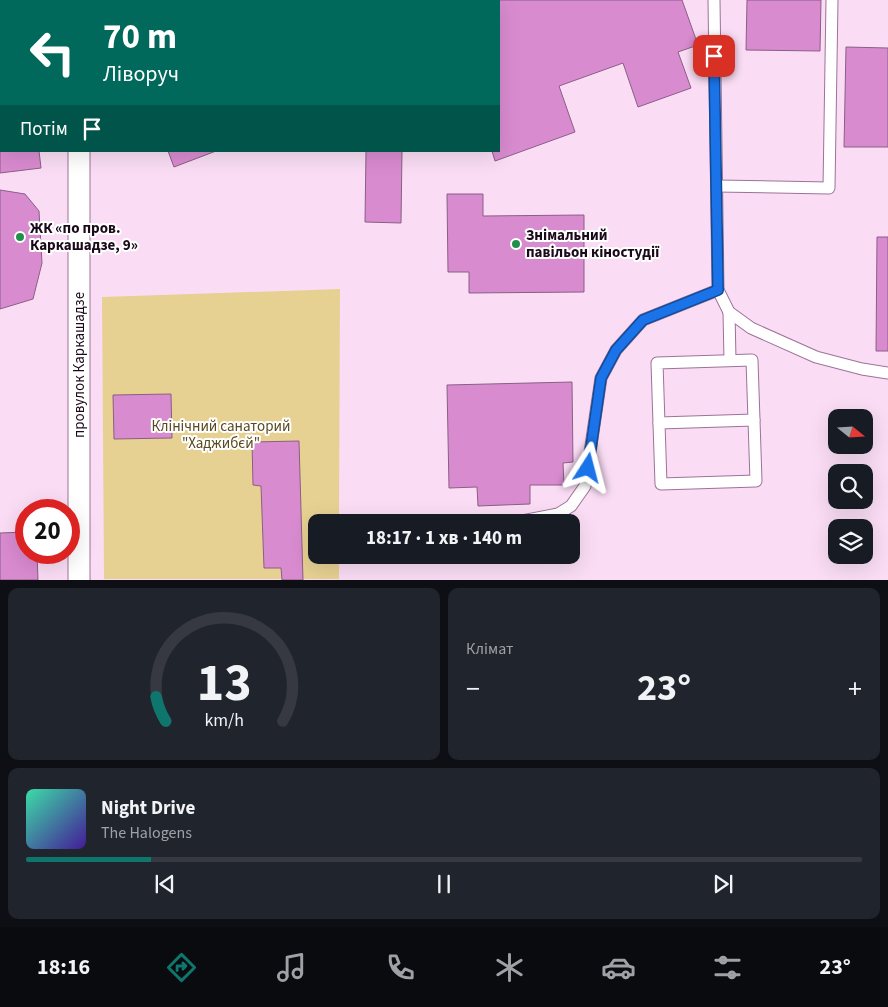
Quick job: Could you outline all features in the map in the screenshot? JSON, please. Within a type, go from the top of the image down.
[{"type":"street","name":"провулок Каркашадзе","points":[[79,152],[79,580]]},
{"type":"lane","points":[[714,0],[718,290],[729,312],[730,360]]},
{"type":"lane","points":[[717,186],[829,188],[832,0]]},
{"type":"lane","points":[[558,514],[572,506],[585,486],[601,378],[616,350],[643,320],[718,290]]},
{"type":"lane","points":[[729,312],[751,328],[816,357],[862,369],[888,373]]},
{"type":"lane","points":[[752,360],[754,420],[756,481],[661,484],[657,363],[752,360]]},
{"type":"lane","points":[[659,423],[754,420]]},
{"type":"green space","name":"Клінічний санаторий \"Хаджибєй\"","points":[[340,289],[339,514],[308,514],[308,564],[339,564],[339,579],[104,579],[102,297]]},
{"type":"building","points":[[500,0],[682,0],[698,45],[678,52],[691,88],[638,107],[623,63],[559,86],[575,132],[495,161],[492,152],[500,152]]},
{"type":"building","points":[[747,0],[821,0],[820,51],[746,50]]},
{"type":"building","points":[[846,47],[888,48],[888,147],[844,147]]},
{"type":"building","points":[[0,152],[39,152],[41,168],[0,173]]},
{"type":"building","points":[[168,152],[213,152],[174,167]]},
{"type":"building","points":[[366,152],[402,152],[401,223],[365,222]]},
{"type":"building","name":"ЖК «по пров. Каркашадзе, 9»","points":[[0,190],[25,194],[39,211],[42,263],[33,299],[0,309]]},
{"type":"building","name":"Знімальний павільон кіностудії","points":[[447,194],[483,194],[483,216],[584,215],[584,292],[469,293],[469,272],[448,272]]},
{"type":"building","points":[[877,237],[888,237],[888,351],[876,351]]},
{"type":"building","points":[[572,382],[573,462],[563,463],[564,485],[530,485],[530,504],[478,506],[477,487],[449,488],[447,385]]},
{"type":"building","points":[[171,394],[172,438],[114,439],[113,395]]},
{"type":"building","points":[[299,441],[303,580],[282,580],[281,568],[264,568],[261,486],[253,485],[252,442]]},
{"type":"building","points":[[15,532],[15,564],[37,564],[38,580],[0,580],[0,533]]},
{"type":"place","name":"ЖК «по пров. Каркашадзе, 9»","points":[[20,237]]},
{"type":"place","name":"Знімальний павільон кіностудії","points":[[516,244]]},
{"type":"route","points":[[588,468],[601,378],[616,350],[643,320],[718,290],[714,56]]}]
